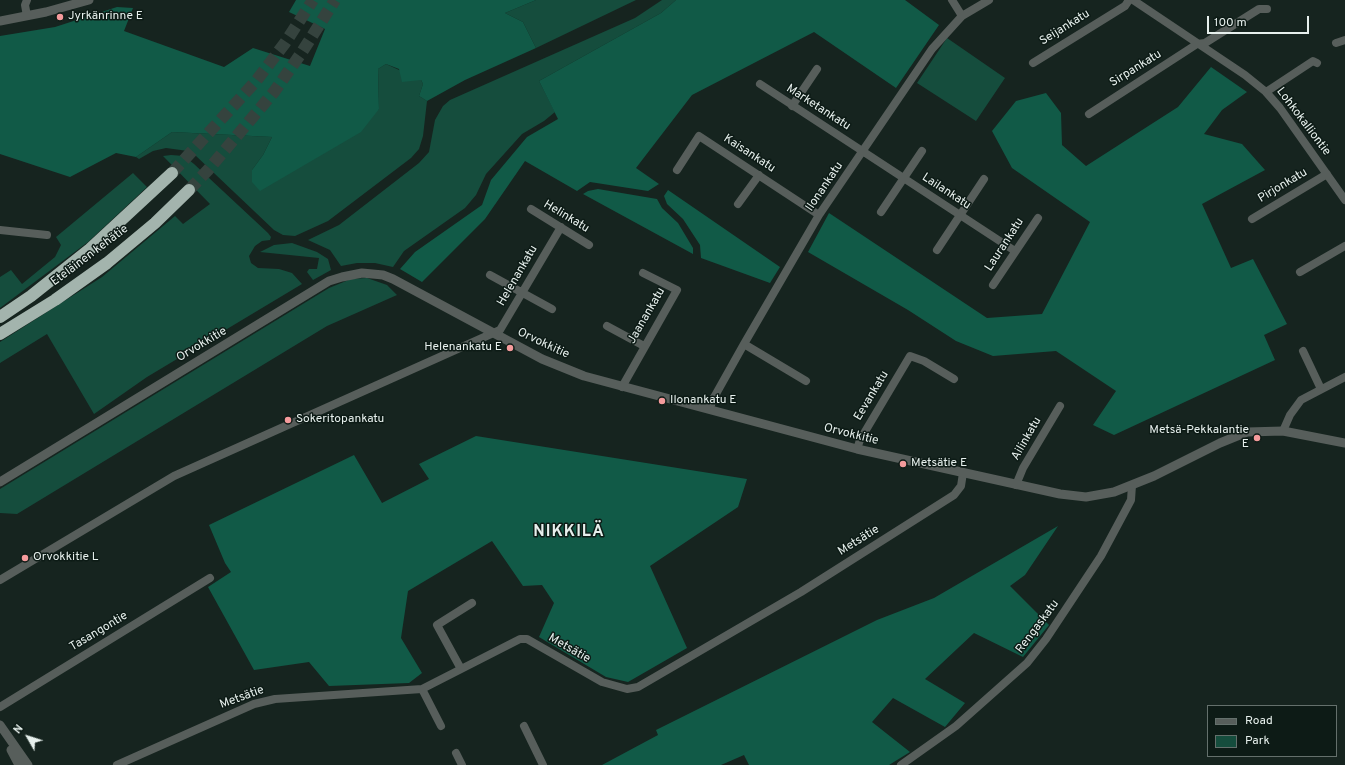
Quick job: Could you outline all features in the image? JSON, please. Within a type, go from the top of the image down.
[{"type":"highway","name":"Eteläinen kehätie","points":[[0,317],[31,296],[90,249],[172,173]]},
{"type":"highway","name":"Eteläinen kehätie","points":[[0,334],[55,300],[107,263],[155,223],[189,190]]},
{"type":"street","points":[[27,0],[25,5],[27,16]]},
{"type":"street","points":[[0,21],[27,16],[89,0]]},
{"type":"street","points":[[952,0],[962,16]]},
{"type":"street","name":"Ilonankatu","points":[[710,409],[712,401],[744,344],[820,215],[932,49],[962,16],[989,0]]},
{"type":"street","name":"Seijankatu","points":[[1033,63],[1125,6],[1129,0]]},
{"type":"street","name":"Lohkokalliontie","points":[[1133,0],[1245,75],[1266,92],[1345,200]]},
{"type":"street","name":"Sirpankatu","points":[[1089,114],[1197,44],[1205,43],[1259,9],[1268,9]]},
{"type":"street","points":[[1336,43],[1345,40]]},
{"type":"street","points":[[1266,92],[1313,61],[1317,63]]},
{"type":"street","points":[[792,106],[817,69]]},
{"type":"street","name":"Marketankatu","points":[[760,84],[863,152]]},
{"type":"street","name":"Kaisankatu","points":[[677,170],[699,136],[820,215]]},
{"type":"street","points":[[882,212],[922,151]]},
{"type":"street","name":"Lailankatu","points":[[863,152],[1015,251]]},
{"type":"street","name":"Pirjonkatu","points":[[1252,219],[1327,174]]},
{"type":"street","points":[[738,204],[759,175]]},
{"type":"street","points":[[937,250],[984,179]]},
{"type":"street","name":"Helinkatu","points":[[531,209],[589,245]]},
{"type":"street","name":"Laurankatu","points":[[993,285],[1038,218]]},
{"type":"street","name":"Helenankatu","points":[[493,333],[500,330],[561,227]]},
{"type":"street","points":[[0,230],[47,235]]},
{"type":"street","points":[[1300,272],[1345,246]]},
{"type":"street","name":"Jaanankatu","points":[[622,387],[677,290],[643,272]]},
{"type":"street","name":"Orvokkitie","points":[[0,482],[314,291],[342,277],[371,273],[393,278],[493,333],[569,370],[622,387],[710,409],[856,449],[1016,485],[1086,497],[1114,492],[1154,476],[1220,443],[1248,432],[1283,431],[1345,443]]},
{"type":"street","points":[[490,275],[552,309]]},
{"type":"street","points":[[607,326],[644,346]]},
{"type":"street","points":[[0,580],[174,476],[493,333]]},
{"type":"street","points":[[744,344],[806,380]]},
{"type":"street","points":[[1303,351],[1321,389]]},
{"type":"street","name":"Eevankatu","points":[[856,449],[910,356],[924,361],[954,379]]},
{"type":"street","points":[[1283,431],[1290,415],[1301,400],[1345,377]]},
{"type":"street","name":"Ailinkatu","points":[[1016,485],[1023,468],[1060,406]]},
{"type":"street","name":"Metsätie","points":[[118,765],[254,704],[275,699],[422,689],[520,639],[527,639],[602,682],[627,689],[638,687],[801,592],[954,496],[961,486],[963,473]]},
{"type":"street","name":"Rengaskatu","points":[[901,765],[922,752],[956,726],[1026,663],[1046,640],[1101,556],[1131,500],[1132,484]]},
{"type":"street","name":"Tasangontie","points":[[0,707],[210,578]]},
{"type":"street","points":[[461,669],[437,625],[472,603]]},
{"type":"street","points":[[422,689],[441,726]]},
{"type":"street","points":[[0,725],[28,765]]},
{"type":"street","points":[[524,726],[543,765]]},
{"type":"street","points":[[0,734],[15,756],[19,765]]},
{"type":"street","points":[[456,753],[462,765]]},
{"type":"green space","points":[[296,0],[536,0],[505,13],[523,22],[536,48],[465,80],[427,101],[419,96],[423,84],[421,80],[402,82],[399,69],[386,64],[378,69],[379,109],[361,132],[260,191],[252,182],[252,170],[263,155],[272,137],[172,132],[136,157],[116,153],[70,177],[0,154],[0,36],[55,27],[117,7],[133,8],[124,31],[224,67],[253,48],[310,66],[325,29],[289,12]]},
{"type":"green space","points":[[536,0],[636,0],[536,48],[523,22],[505,13]]},
{"type":"green space","points":[[662,0],[676,0],[661,13],[539,81],[555,112],[544,121],[522,134],[486,174],[476,195],[465,208],[404,251],[393,267],[375,263],[357,263],[341,266],[330,250],[308,240],[339,225],[419,163],[429,152],[435,120],[443,106],[450,100],[635,18]]},
{"type":"green space","points":[[676,0],[905,0],[939,25],[896,88],[814,32],[692,95],[636,168],[659,184],[648,191],[590,182],[577,191],[525,161],[485,219],[422,282],[400,269],[415,252],[482,205],[491,180],[527,137],[558,119],[539,81],[661,13]]},
{"type":"green space","points":[[947,38],[1005,78],[976,121],[917,83]]},
{"type":"green space","points":[[386,64],[421,80],[423,84],[419,96],[427,101],[423,136],[419,149],[411,158],[328,221],[295,236],[283,235],[274,230],[195,155],[188,151],[166,148],[153,151],[139,159],[136,157],[172,132],[272,137],[263,155],[252,170],[379,109],[378,69]]},
{"type":"green space","points":[[1211,67],[1247,92],[1222,110],[1204,134],[1242,144],[1265,170],[1202,204],[1231,268],[1253,259],[1287,324],[1264,335],[1275,360],[1114,435],[1093,425],[1116,391],[1056,351],[993,356],[956,341],[908,310],[808,252],[829,213],[987,318],[1042,314],[1090,222],[1012,168],[992,131],[1016,101],[1046,93],[1061,113],[1062,145],[1086,166],[1178,107]]},
{"type":"green space","points":[[163,156],[184,156],[194,164],[271,237],[270,240],[262,241],[255,246],[249,256],[251,263],[258,268],[279,269],[292,273],[302,284],[147,377],[94,414],[47,334],[0,363],[0,342],[102,277],[175,216],[183,224],[210,204]]},
{"type":"green space","points":[[133,173],[147,187],[88,242],[0,308],[0,277],[11,270],[22,284],[55,257],[61,245],[56,237]]},
{"type":"green space","points":[[598,189],[657,199],[662,208],[678,223],[693,248],[693,254],[583,194],[588,191]]},
{"type":"green space","points":[[668,190],[780,267],[770,283],[701,258],[700,245],[683,219],[667,204],[664,196]]},
{"type":"green space","points":[[292,243],[317,252],[328,259],[331,270],[313,280],[307,272],[309,269],[317,269],[319,258],[260,252],[274,245]]},
{"type":"green space","points":[[367,278],[387,285],[397,295],[327,326],[17,514],[0,513],[0,489],[329,288],[351,279]]},
{"type":"green space","points":[[476,436],[747,479],[738,507],[650,566],[687,648],[628,682],[606,677],[539,637],[554,603],[542,585],[523,586],[492,541],[408,591],[401,638],[422,673],[409,683],[329,686],[309,662],[254,670],[208,587],[231,572],[225,563],[209,525],[354,455],[382,503],[429,479],[419,464]]},
{"type":"green space","points":[[1058,526],[1025,575],[1010,586],[1049,625],[1023,657],[974,633],[925,679],[965,703],[945,727],[893,698],[872,722],[910,752],[889,765],[749,765],[744,755],[721,765],[602,765],[658,735],[656,730],[877,620],[934,598]]},
{"type":"tunnel","points":[[172,173],[256,81],[285,43],[313,0]]},
{"type":"tunnel","points":[[189,190],[208,170],[274,92],[302,52],[335,0]]},
{"type":"place","name":"Jyrkänrinne E","points":[[60,17]]},
{"type":"place","name":"Helenankatu E","points":[[510,348]]},
{"type":"place","name":"Ilonankatu E","points":[[662,401]]},
{"type":"place","name":"Sokeritopankatu","points":[[288,420]]},
{"type":"place","name":"Metsä-Pekkalantie E","points":[[1257,438]]},
{"type":"place","name":"Metsätie E","points":[[903,464]]},
{"type":"place","name":"Orvokkitie L","points":[[25,558]]},
{"type":"district","name":"NIKKILÄ","points":[[569,533]]}]
